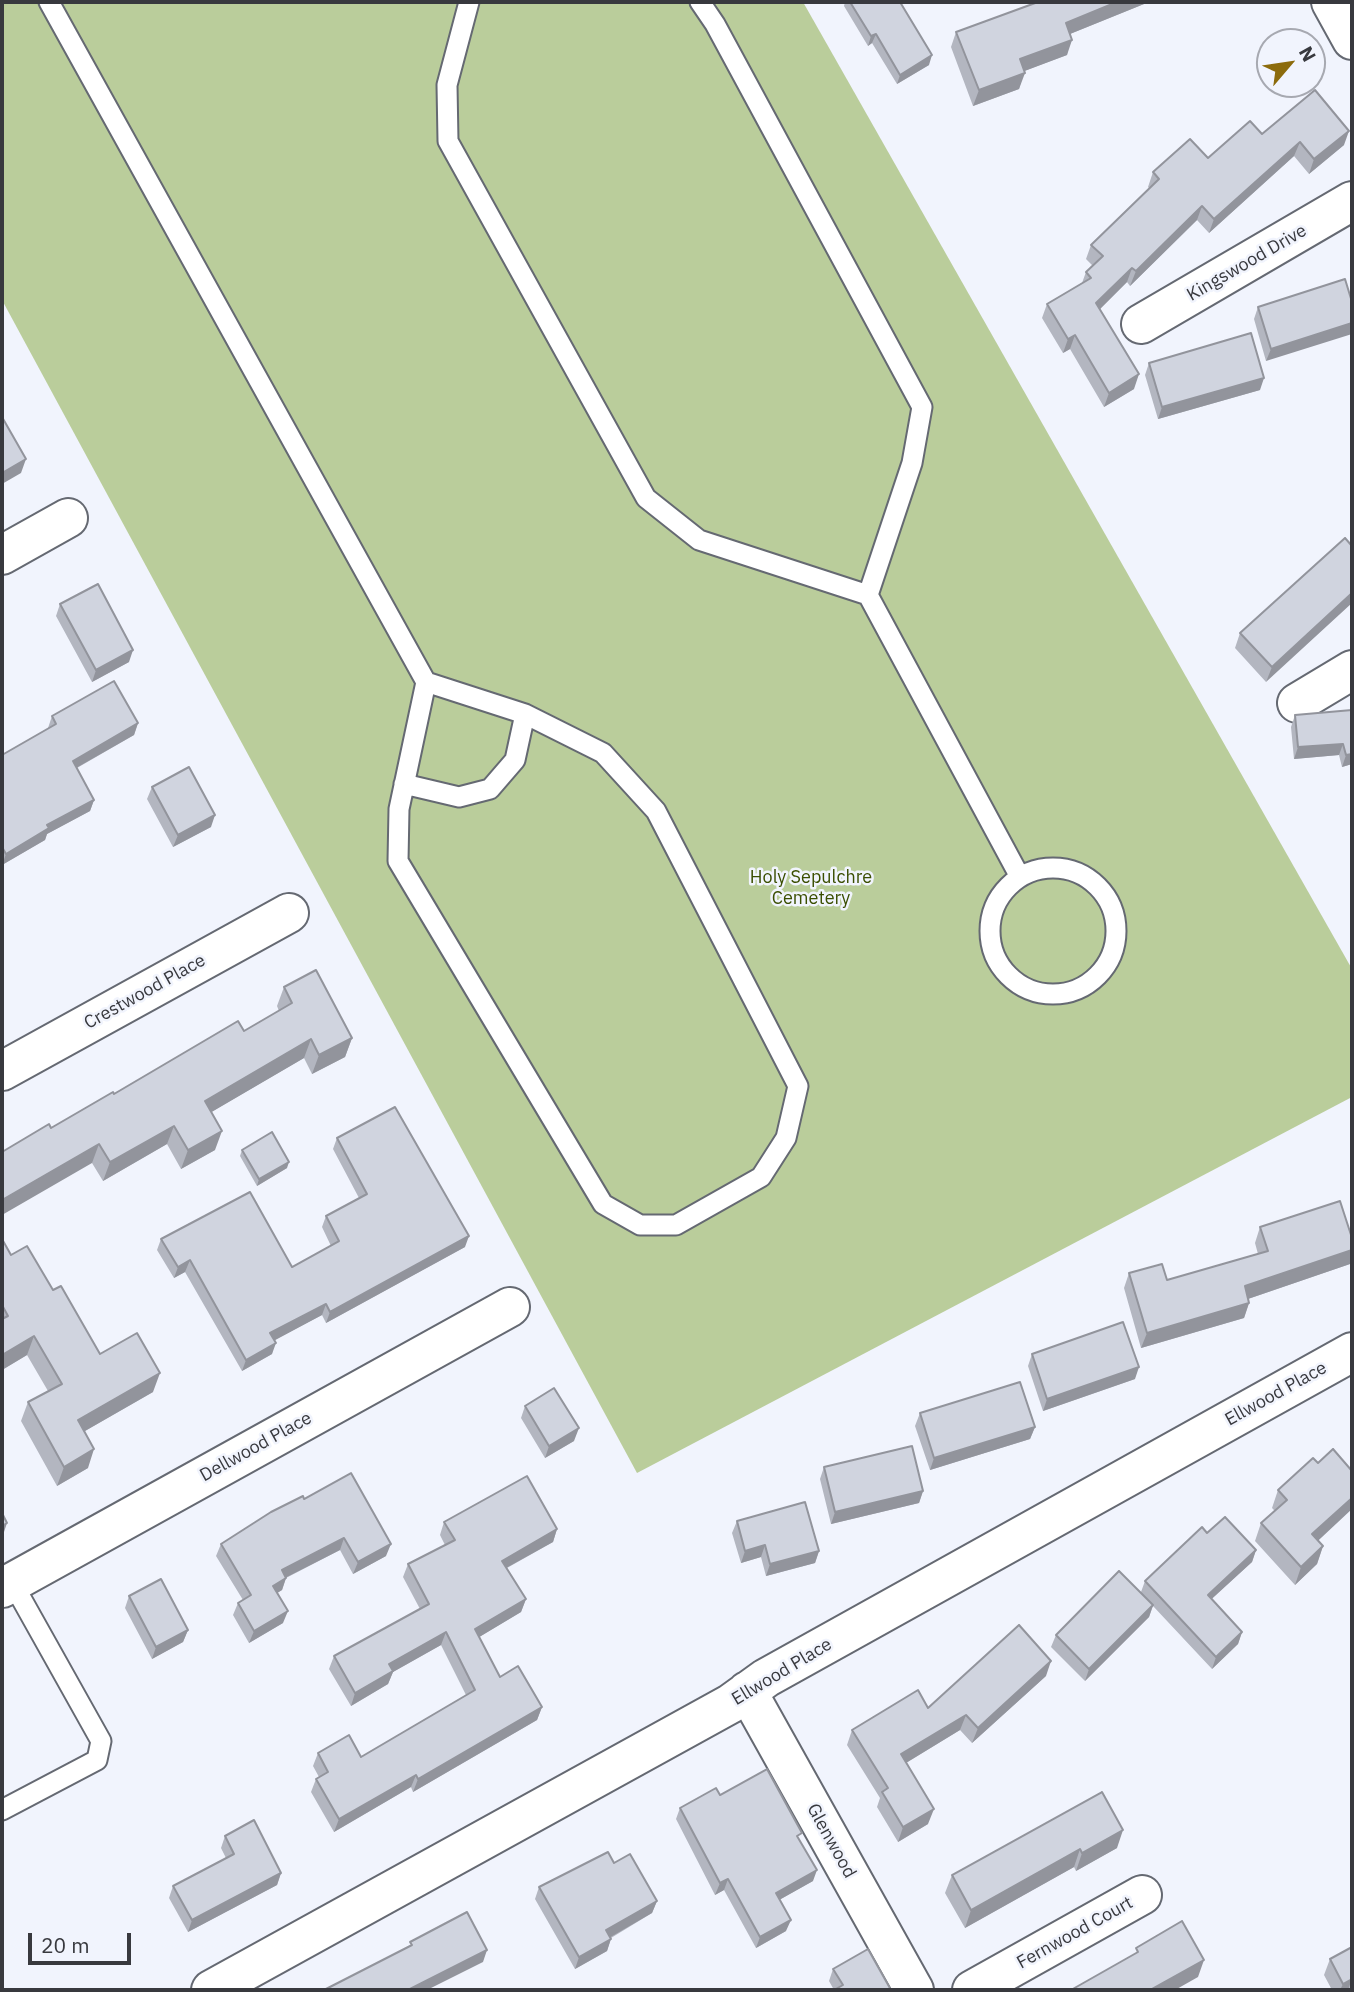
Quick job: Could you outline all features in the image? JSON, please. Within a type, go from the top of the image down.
[{"type":"street","points":[[1331,2],[1352,40]]},
{"type":"street","name":"Kingswood Drive","points":[[1141,324],[1352,201]]},
{"type":"street","points":[[2,555],[68,518]]},
{"type":"street","points":[[1297,703],[1352,670]]},
{"type":"street","name":"Crestwood Place","points":[[2,1071],[289,913]]},
{"type":"street","name":"Dellwood Place","points":[[7,1585],[510,1307]]},
{"type":"street","name":"Ellwood Place","points":[[211,1990],[730,1704],[747,1691],[1352,1352]]},
{"type":"street","name":"Glenwood","points":[[747,1691],[914,1990]]},
{"type":"street","name":"Fernwood Court","points":[[972,1990],[1142,1895]]},
{"type":"lane","points":[[49,2],[426,682],[399,809],[398,861],[603,1204],[640,1224],[676,1225],[761,1177],[786,1138],[797,1086],[656,811],[603,753],[525,714],[426,682]]},
{"type":"lane","points":[[469,2],[447,85],[448,141],[646,498],[699,540],[868,595],[1020,877]]},
{"type":"lane","points":[[700,2],[715,24],[922,407],[912,463],[868,595]]},
{"type":"lane","points":[[404,785],[458,797],[490,789],[515,760],[525,714]]},
{"type":"lane","points":[[1048,869],[1078,874],[1097,886],[1106,899],[1114,919],[1115,944],[1107,964],[1085,986],[1064,994],[1032,992],[1013,981],[998,964],[990,943],[991,915],[1001,894],[1020,877],[1048,869]]},
{"type":"lane","points":[[2,1810],[97,1760],[101,1741],[7,1585]]},
{"type":"green space","name":"Holy Sepulchre Cemetery","points":[[2,2],[803,2],[1352,969],[1352,1097],[637,1473],[2,300]]},
{"type":"building","points":[[850,2],[900,2],[932,55],[900,75],[876,34],[871,36]]},
{"type":"building","points":[[1038,2],[1117,2],[1066,23],[1072,40],[1020,59],[1025,73],[979,90],[956,32]]},
{"type":"building","points":[[1305,98],[1322,98],[1349,131],[1314,159],[1300,142],[1214,219],[1202,206],[1136,271],[1132,268],[1096,303],[1139,374],[1109,393],[1075,335],[1068,339],[1047,304],[1091,278],[1086,272],[1103,256],[1091,245],[1159,179],[1153,172],[1190,139],[1208,158],[1250,121],[1262,134]]},
{"type":"building","points":[[1345,279],[1352,302],[1352,323],[1271,349],[1258,307]]},
{"type":"building","points":[[1251,333],[1264,378],[1162,407],[1149,363]]},
{"type":"building","points":[[2,417],[26,459],[2,473]]},
{"type":"building","points":[[1345,538],[1352,546],[1352,593],[1272,667],[1240,633]]},
{"type":"building","points":[[98,584],[133,650],[96,670],[60,604]]},
{"type":"building","points":[[114,681],[138,723],[73,761],[94,800],[47,825],[49,828],[6,854],[2,847],[2,755],[56,724],[52,716]]},
{"type":"building","points":[[1352,710],[1352,754],[1346,755],[1343,744],[1298,747],[1295,715]]},
{"type":"building","points":[[189,767],[215,815],[178,835],[152,787]]},
{"type":"building","points":[[316,970],[352,1038],[319,1055],[311,1039],[205,1101],[222,1131],[188,1150],[174,1126],[110,1162],[99,1144],[2,1200],[2,1152],[49,1124],[51,1128],[113,1092],[114,1094],[238,1021],[244,1031],[292,1003],[284,987]]},
{"type":"building","points":[[395,1107],[469,1236],[330,1312],[326,1304],[270,1333],[276,1343],[246,1360],[190,1260],[178,1267],[161,1239],[250,1192],[292,1267],[339,1241],[326,1216],[367,1194],[337,1138]]},
{"type":"building","points":[[272,1132],[289,1162],[259,1179],[242,1150]]},
{"type":"building","points":[[1340,1201],[1352,1238],[1352,1250],[1245,1286],[1249,1303],[1147,1333],[1129,1273],[1162,1264],[1167,1280],[1268,1251],[1260,1227]]},
{"type":"building","points":[[2,1239],[11,1255],[27,1246],[53,1290],[61,1286],[100,1354],[137,1333],[160,1373],[78,1420],[94,1449],[64,1467],[28,1402],[62,1384],[34,1336],[2,1355],[2,1319],[8,1316],[2,1305]]},
{"type":"building","points":[[1123,1322],[1139,1367],[1047,1399],[1032,1354]]},
{"type":"building","points":[[1020,1382],[1035,1427],[934,1458],[920,1413]]},
{"type":"building","points":[[554,1388],[579,1428],[549,1446],[525,1406]]},
{"type":"building","points":[[912,1446],[923,1491],[835,1512],[824,1467]]},
{"type":"building","points":[[1333,1449],[1352,1471],[1352,1498],[1312,1534],[1323,1546],[1301,1567],[1261,1523],[1287,1500],[1278,1490],[1313,1458],[1318,1463]]},
{"type":"building","points":[[351,1473],[391,1544],[358,1562],[344,1538],[282,1570],[286,1578],[273,1586],[288,1611],[254,1631],[238,1603],[251,1595],[221,1544],[271,1512],[303,1496],[304,1499]]},
{"type":"building","points":[[527,1476],[557,1529],[502,1561],[526,1599],[475,1629],[500,1677],[518,1666],[542,1707],[418,1779],[416,1775],[339,1819],[316,1779],[328,1772],[318,1753],[349,1735],[361,1757],[475,1690],[446,1632],[389,1664],[393,1671],[355,1693],[334,1656],[429,1604],[408,1564],[455,1540],[444,1522]]},
{"type":"building","points":[[805,1502],[819,1551],[770,1564],[765,1545],[745,1551],[737,1521]]},
{"type":"building","points":[[2,1513],[7,1523],[2,1526]]},
{"type":"building","points":[[1225,1517],[1256,1550],[1208,1595],[1242,1632],[1216,1657],[1145,1581],[1202,1527],[1207,1533]]},
{"type":"building","points":[[1119,1571],[1153,1605],[1089,1669],[1056,1635]]},
{"type":"building","points":[[161,1579],[188,1630],[156,1647],[129,1596]]},
{"type":"building","points":[[1019,1625],[1051,1661],[978,1728],[966,1715],[901,1754],[934,1809],[903,1827],[882,1792],[888,1788],[852,1730],[918,1690],[928,1708]]},
{"type":"building","points":[[767,1769],[802,1833],[797,1836],[817,1870],[776,1893],[791,1920],[760,1937],[728,1879],[720,1883],[680,1808],[716,1788],[720,1795]]},
{"type":"building","points":[[1102,1792],[1123,1830],[1082,1853],[1080,1849],[971,1910],[952,1875]]},
{"type":"building","points":[[254,1820],[281,1873],[192,1920],[173,1886],[234,1854],[225,1836]]},
{"type":"building","points":[[608,1852],[614,1863],[630,1854],[657,1901],[606,1930],[611,1939],[579,1957],[539,1887]]},
{"type":"building","points":[[467,1912],[487,1950],[408,1990],[324,1990],[412,1945],[410,1942]]},
{"type":"building","points":[[1182,1921],[1204,1960],[1150,1990],[1071,1990],[1138,1952],[1136,1948]]},
{"type":"building","points":[[1352,1947],[1352,1979],[1343,1984],[1330,1959]]},
{"type":"building","points":[[868,1949],[891,1990],[834,1990],[843,1985],[833,1969]]}]
